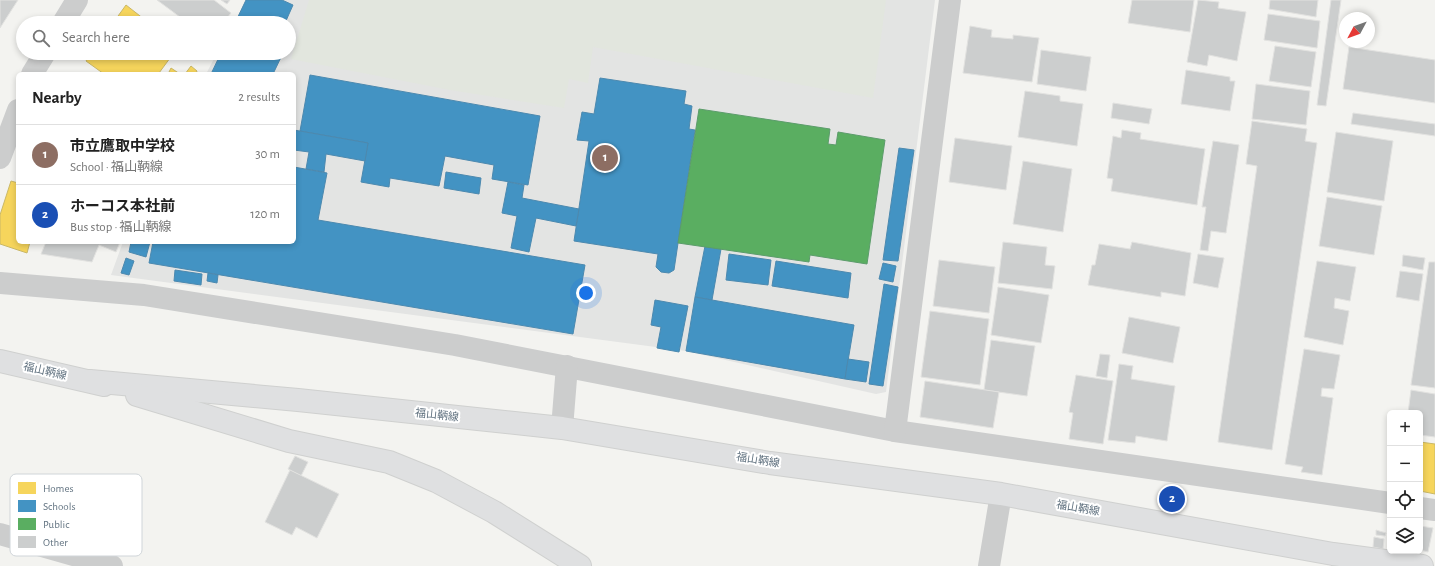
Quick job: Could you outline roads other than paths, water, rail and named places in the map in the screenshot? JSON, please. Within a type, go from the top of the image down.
[{"type":"main road","name":"福山鞆線","points":[[0,361],[90,381],[289,441],[389,462],[436,481],[494,512],[580,566]]},
{"type":"main road","name":"福山鞆線","points":[[90,381],[298,400],[562,428],[770,463],[1001,494],[1333,554],[1422,566]]},
{"type":"street","points":[[67,16],[77,0]]},
{"type":"street","points":[[895,431],[950,0]]},
{"type":"street","points":[[33,72],[41,60]]},
{"type":"street","points":[[0,158],[16,115]]},
{"type":"street","points":[[0,283],[144,295],[455,345],[895,431],[1387,503]]},
{"type":"street","points":[[562,428],[567,366]]},
{"type":"street","points":[[989,566],[1001,494]]},
{"type":"street","points":[[1423,508],[1435,510]]},
{"type":"street","points":[[0,534],[10,537]]},
{"type":"street","points":[[77,556],[112,566]]},
{"type":"place","name":"市立鷹取中学校","points":[[605,158]]},
{"type":"place","name":"ホーコス本社前","points":[[1172,499]]}]
